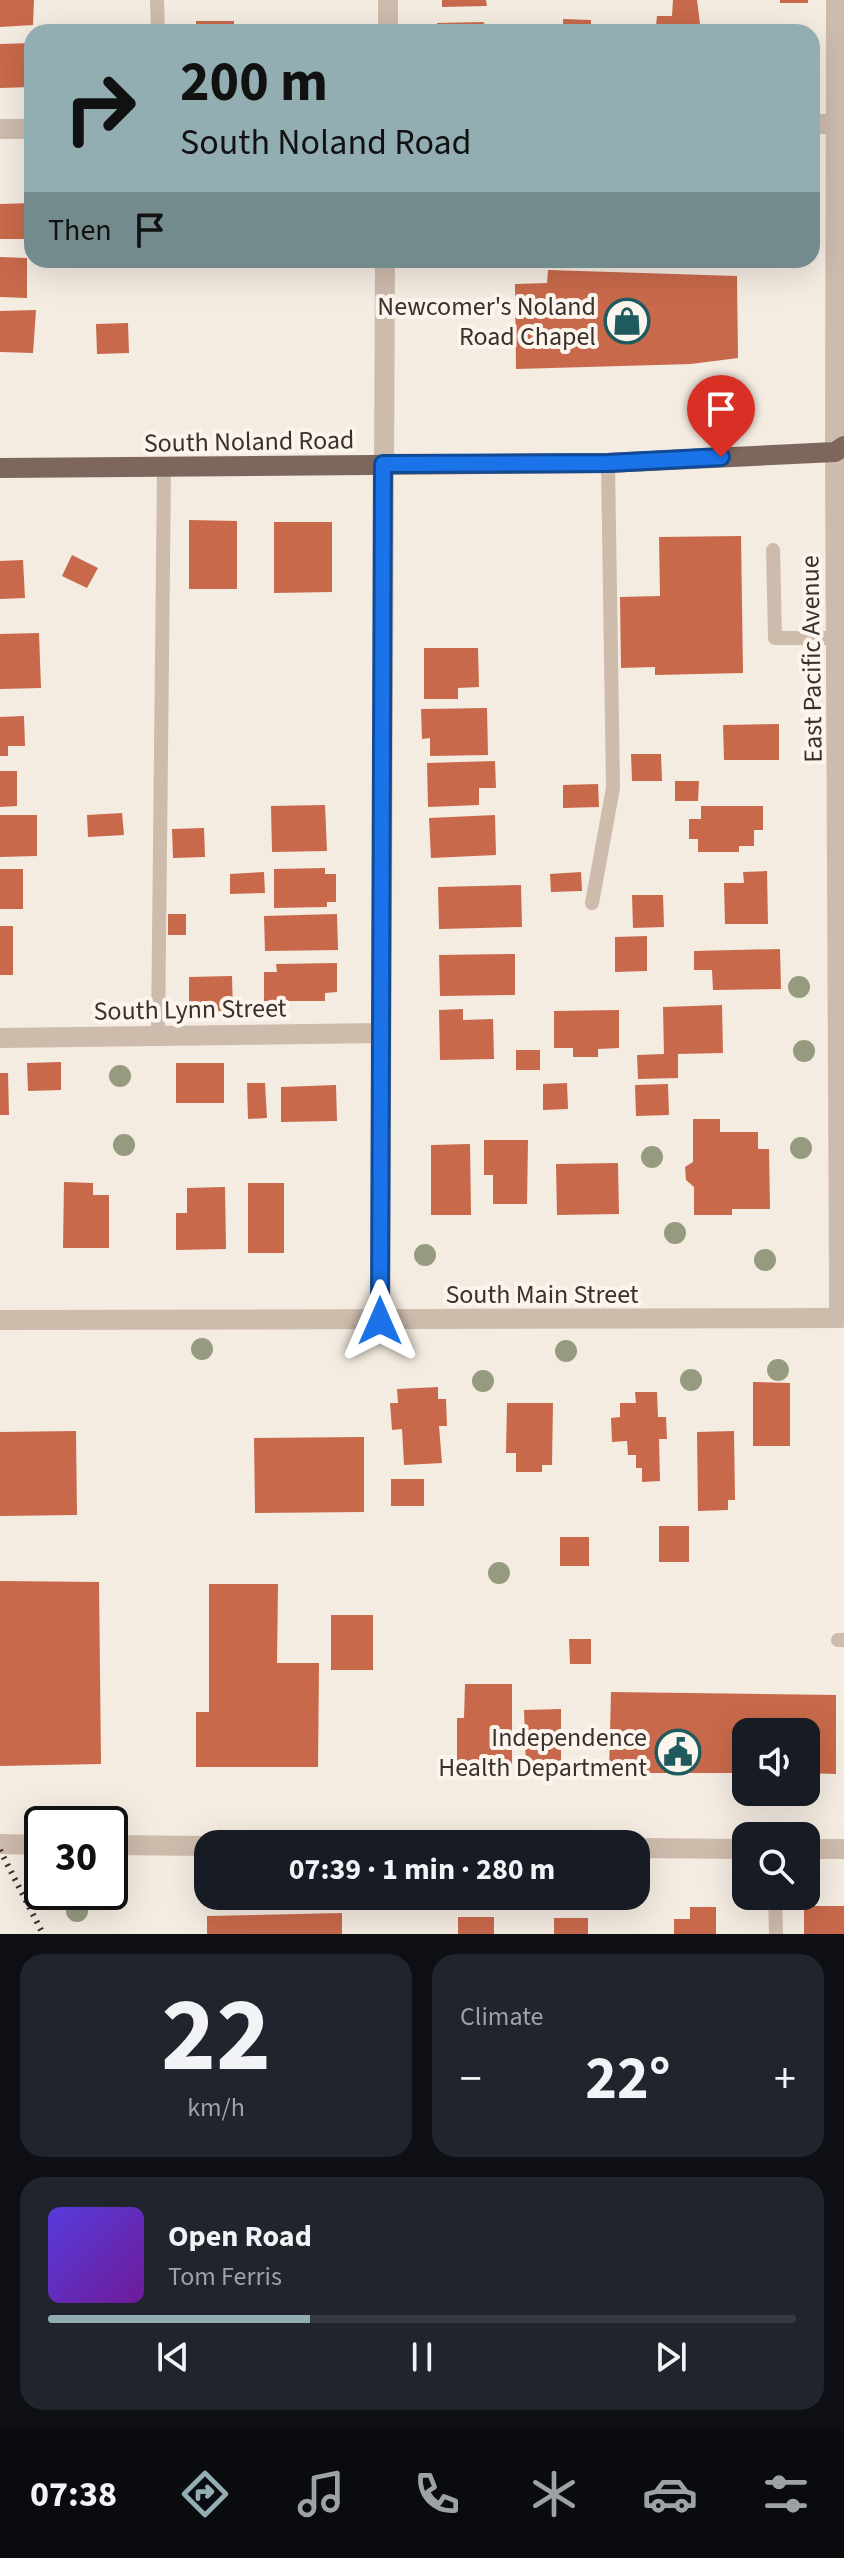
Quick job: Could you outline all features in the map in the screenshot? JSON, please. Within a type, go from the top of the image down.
[{"type":"main road","name":"South Noland Road","points":[[0,468],[608,463],[841,452]]},
{"type":"street","points":[[388,0],[388,24]]},
{"type":"street","name":"East Pacific Avenue","points":[[836,0],[841,452],[837,638],[842,1317]]},
{"type":"street","points":[[0,129],[24,129]]},
{"type":"street","points":[[380,1321],[385,268]]},
{"type":"street","name":"South Lynn Street","points":[[0,1038],[380,1033]]},
{"type":"street","name":"South Main Street","points":[[0,1320],[842,1317]]},
{"type":"street","points":[[0,1844],[24,1845]]},
{"type":"street","points":[[128,1845],[194,1846]]},
{"type":"street","points":[[650,1848],[732,1849]]},
{"type":"street","points":[[820,1849],[844,1849]]},
{"type":"lane","points":[[157,0],[158,24]]},
{"type":"lane","points":[[592,903],[613,788],[608,463]]},
{"type":"lane","points":[[158,1036],[164,469]]},
{"type":"lane","points":[[773,550],[775,638],[837,638]]},
{"type":"lane","points":[[775,1910],[776,1934]]},
{"type":"building","points":[[0,0],[34,0],[33,24],[0,27]]},
{"type":"building","points":[[442,0],[486,0],[487,6],[442,7]]},
{"type":"building","points":[[673,0],[697,0],[700,24],[656,24],[657,16],[672,16]]},
{"type":"building","points":[[780,0],[808,0],[808,3],[780,3]]},
{"type":"building","points":[[563,19],[591,20],[591,24],[563,24]]},
{"type":"building","points":[[196,21],[234,21],[234,24],[196,24]]},
{"type":"building","points":[[483,22],[485,24],[437,24]]},
{"type":"building","points":[[24,43],[24,87],[0,88],[0,44]]},
{"type":"building","points":[[24,203],[24,239],[0,239],[0,204]]},
{"type":"building","points":[[0,257],[24,258],[27,298],[0,297]]},
{"type":"building","name":"Newcomer's Noland Road Chapel","points":[[548,270],[737,276],[738,358],[691,364],[516,369],[515,284],[547,283]]},
{"type":"building","points":[[36,310],[33,353],[0,352],[0,311]]},
{"type":"building","points":[[128,323],[129,353],[97,354],[96,324]]},
{"type":"building","points":[[189,520],[237,521],[237,589],[189,589]]},
{"type":"building","points":[[274,522],[332,522],[332,592],[274,593]]},
{"type":"building","points":[[741,536],[743,673],[655,675],[655,667],[621,668],[620,597],[660,596],[659,537]]},
{"type":"building","points":[[72,555],[98,568],[87,588],[62,576]]},
{"type":"building","points":[[23,560],[25,598],[0,599],[0,561]]},
{"type":"building","points":[[39,633],[41,688],[0,689],[0,634]]},
{"type":"building","points":[[424,648],[478,648],[479,687],[458,688],[458,699],[424,699]]},
{"type":"building","points":[[487,708],[488,755],[430,756],[430,738],[422,739],[421,709]]},
{"type":"building","points":[[24,716],[25,746],[8,746],[8,756],[0,756],[0,717]]},
{"type":"building","points":[[779,724],[779,760],[724,760],[723,725]]},
{"type":"building","points":[[631,754],[661,754],[662,781],[632,781]]},
{"type":"building","points":[[495,761],[496,788],[479,788],[479,805],[428,807],[427,763]]},
{"type":"building","points":[[0,771],[17,771],[17,806],[0,807]]},
{"type":"building","points":[[675,781],[699,781],[698,801],[675,801]]},
{"type":"building","points":[[598,784],[599,807],[563,808],[563,785]]},
{"type":"building","points":[[325,805],[327,851],[272,852],[271,806]]},
{"type":"building","points":[[701,806],[763,806],[763,830],[754,830],[754,846],[739,846],[739,852],[698,852],[698,839],[689,839],[689,819],[701,819]]},
{"type":"building","points":[[122,813],[124,835],[88,837],[87,815]]},
{"type":"building","points":[[0,815],[37,815],[37,856],[0,857]]},
{"type":"building","points":[[495,815],[496,855],[431,858],[429,818]]},
{"type":"building","points":[[204,828],[205,857],[173,858],[172,829]]},
{"type":"building","points":[[325,868],[325,874],[336,874],[336,902],[327,902],[327,907],[274,908],[274,869]]},
{"type":"building","points":[[0,869],[23,869],[23,909],[0,909]]},
{"type":"building","points":[[767,871],[768,924],[725,924],[724,883],[744,883],[743,872]]},
{"type":"building","points":[[264,872],[265,893],[230,894],[230,874]]},
{"type":"building","points":[[581,872],[582,891],[551,892],[550,874]]},
{"type":"building","points":[[521,885],[522,927],[439,929],[438,887]]},
{"type":"building","points":[[632,895],[663,895],[664,927],[633,928]]},
{"type":"building","points":[[168,914],[186,914],[186,935],[168,935]]},
{"type":"building","points":[[337,914],[338,950],[265,951],[264,916]]},
{"type":"building","points":[[0,926],[13,926],[13,975],[0,975]]},
{"type":"building","points":[[647,936],[647,971],[615,972],[615,937]]},
{"type":"building","points":[[780,949],[781,989],[713,990],[712,970],[694,970],[694,951]]},
{"type":"building","points":[[515,954],[515,995],[440,996],[439,955]]},
{"type":"building","points":[[337,963],[337,992],[325,993],[325,1001],[264,1001],[264,972],[277,972],[276,964]]},
{"type":"building","points":[[232,976],[233,1011],[189,1011],[189,977]]},
{"type":"building","points":[[722,1005],[723,1053],[678,1054],[678,1078],[638,1079],[637,1055],[664,1054],[663,1007]]},
{"type":"building","points":[[463,1009],[463,1020],[493,1019],[494,1059],[440,1060],[439,1010]]},
{"type":"building","points":[[619,1010],[619,1048],[598,1049],[598,1057],[573,1057],[573,1048],[554,1048],[554,1011]]},
{"type":"building","points":[[516,1050],[540,1050],[540,1070],[516,1070]]},
{"type":"building","points":[[61,1062],[61,1090],[28,1091],[27,1063]]},
{"type":"building","points":[[176,1063],[224,1063],[224,1103],[176,1103]]},
{"type":"building","points":[[0,1073],[8,1073],[9,1115],[0,1115]]},
{"type":"building","points":[[247,1083],[265,1083],[267,1118],[248,1119]]},
{"type":"building","points":[[567,1083],[568,1109],[543,1110],[543,1084]]},
{"type":"building","points":[[668,1084],[669,1115],[636,1116],[635,1085]]},
{"type":"building","points":[[336,1085],[337,1121],[281,1122],[281,1087]]},
{"type":"building","points":[[693,1119],[720,1119],[720,1132],[758,1132],[758,1149],[769,1149],[770,1209],[732,1209],[732,1215],[694,1215],[694,1187],[686,1180],[685,1167],[693,1162]]},
{"type":"building","points":[[484,1140],[528,1140],[527,1204],[493,1204],[493,1175],[484,1175]]},
{"type":"building","points":[[470,1144],[471,1215],[431,1215],[431,1145]]},
{"type":"building","points":[[618,1163],[619,1214],[557,1215],[556,1164]]},
{"type":"building","points":[[64,1182],[93,1183],[93,1195],[109,1195],[109,1248],[63,1248]]},
{"type":"building","points":[[248,1183],[284,1183],[284,1253],[248,1253]]},
{"type":"building","points":[[225,1187],[226,1249],[176,1250],[176,1213],[187,1213],[187,1188]]},
{"type":"building","points":[[753,1382],[790,1383],[790,1446],[753,1446]]},
{"type":"building","points":[[438,1387],[438,1399],[446,1399],[447,1426],[439,1426],[442,1463],[404,1465],[402,1429],[392,1430],[390,1403],[398,1403],[397,1389]]},
{"type":"building","points":[[635,1392],[657,1392],[658,1417],[666,1417],[667,1439],[659,1439],[660,1481],[642,1482],[642,1468],[636,1468],[636,1455],[628,1455],[627,1441],[612,1442],[611,1418],[620,1417],[620,1403],[636,1403]]},
{"type":"building","points":[[507,1403],[553,1403],[552,1465],[542,1465],[542,1472],[516,1472],[516,1453],[506,1453]]},
{"type":"building","points":[[76,1431],[77,1515],[0,1516],[0,1432]]},
{"type":"building","points":[[734,1431],[735,1500],[728,1500],[728,1510],[698,1511],[697,1432]]},
{"type":"building","points":[[364,1437],[364,1512],[255,1513],[254,1438]]},
{"type":"building","points":[[391,1479],[424,1479],[424,1506],[391,1506]]},
{"type":"building","points":[[659,1526],[689,1526],[689,1562],[659,1562]]},
{"type":"building","points":[[560,1537],[589,1537],[589,1566],[560,1566]]},
{"type":"building","points":[[0,1581],[99,1582],[101,1764],[0,1766]]},
{"type":"building","points":[[209,1584],[278,1584],[277,1663],[319,1663],[318,1767],[196,1767],[196,1712],[209,1712]]},
{"type":"building","points":[[331,1615],[373,1615],[373,1670],[331,1670]]},
{"type":"building","points":[[569,1639],[591,1639],[591,1664],[570,1664]]},
{"type":"building","points":[[465,1684],[512,1684],[512,1769],[457,1769],[457,1718],[464,1718]]},
{"type":"building","name":"Independence Health Department","points":[[611,1692],[836,1695],[836,1774],[820,1773],[820,1718],[732,1718],[732,1773],[609,1773]]},
{"type":"building","points":[[561,1709],[561,1767],[526,1768],[524,1710]]},
{"type":"building","points":[[844,1906],[844,1934],[804,1934],[804,1910]]},
{"type":"building","points":[[690,1907],[716,1907],[716,1934],[674,1934],[674,1919],[690,1919]]},
{"type":"building","points":[[342,1913],[342,1934],[207,1934],[207,1916]]},
{"type":"building","points":[[458,1917],[494,1917],[494,1934],[458,1934]]},
{"type":"building","points":[[554,1918],[588,1918],[588,1934],[554,1934]]},
{"type":"railway","points":[[0,1850],[43,1934]]},
{"type":"place","name":"Newcomer's Noland Road Chapel","points":[[627,321]]},
{"type":"place","name":"Independence Health Department","points":[[678,1752]]},
{"type":"route","points":[[380,1321],[383,464],[608,463],[721,457]]}]
